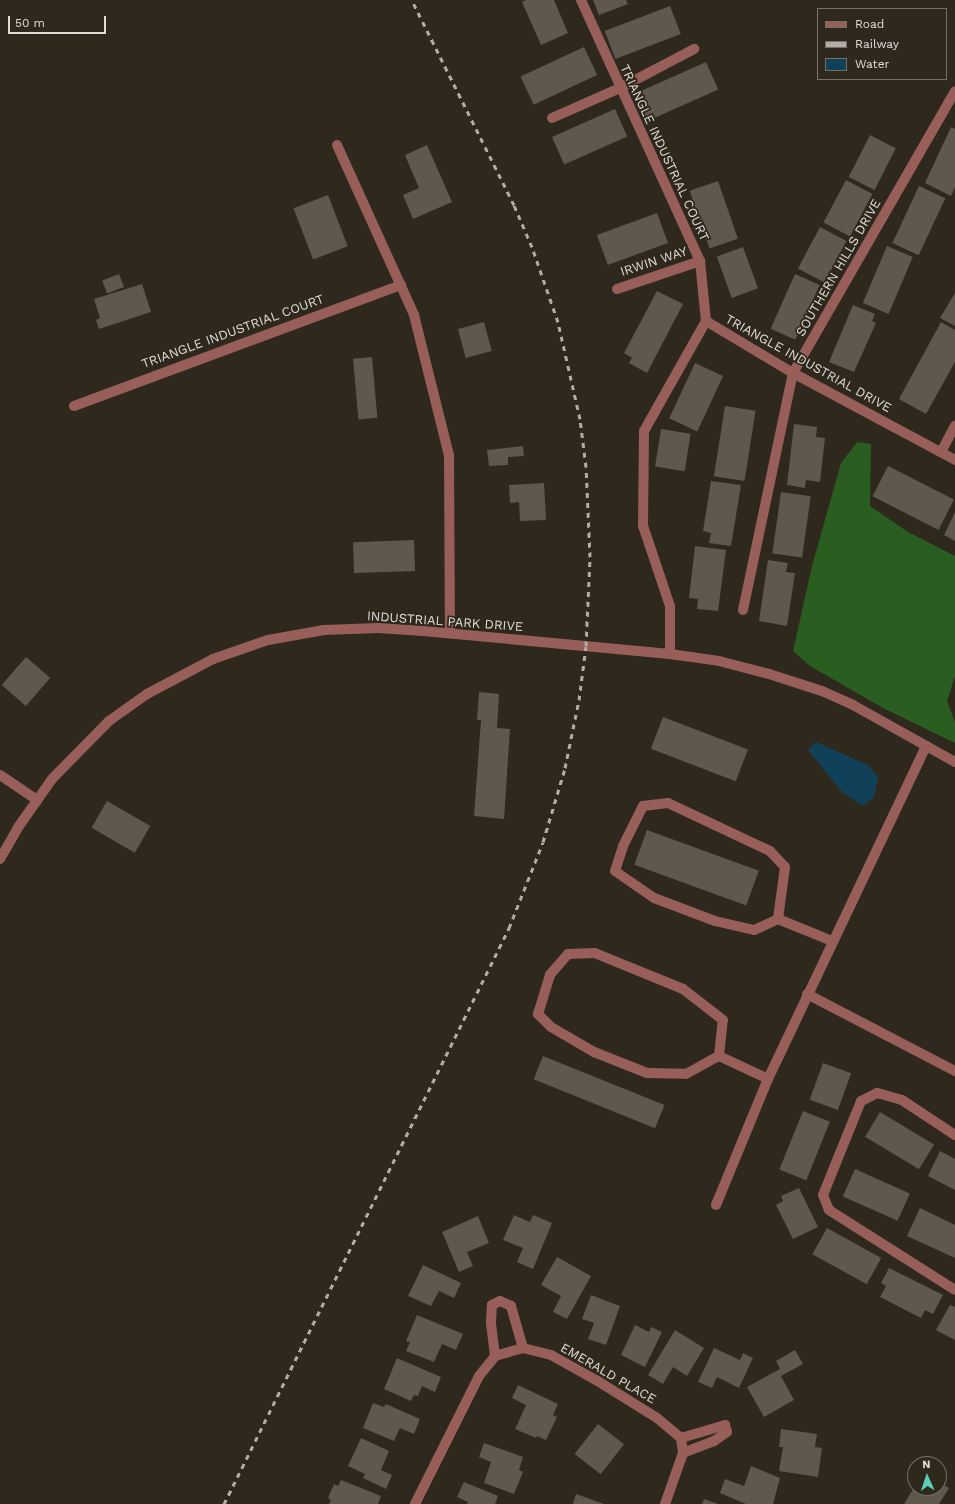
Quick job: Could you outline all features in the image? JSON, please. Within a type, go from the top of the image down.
[{"type":"street","name":"TRIANGLE INDUSTRIAL COURT","points":[[581,0],[700,261],[706,321]]},
{"type":"street","points":[[552,118],[620,88],[694,48]]},
{"type":"street","name":"SOUTHERN HILLS DRIVE","points":[[743,610],[793,373],[955,91]]},
{"type":"street","points":[[337,145],[414,315],[449,455],[450,633]]},
{"type":"street","name":"IRWIN WAY","points":[[617,288],[700,261]]},
{"type":"street","name":"TRIANGLE INDUSTRIAL COURT","points":[[74,406],[401,285]]},
{"type":"street","name":"TRIANGLE INDUSTRIAL DRIVE","points":[[670,654],[670,606],[642,526],[644,431],[706,321],[793,373],[955,460]]},
{"type":"street","points":[[941,452],[955,426]]},
{"type":"street","name":"INDUSTRIAL PARK DRIVE","points":[[0,859],[37,800],[72,757],[109,721],[159,687],[213,659],[268,640],[324,630],[378,628],[450,633],[670,654],[726,663],[816,689],[853,704],[955,762]]},
{"type":"street","points":[[716,1205],[768,1079],[832,941],[926,746]]},
{"type":"street","points":[[0,776],[37,800]]},
{"type":"street","points":[[778,919],[785,867],[770,851],[668,803],[643,806],[623,846],[616,871],[654,898],[715,921],[754,930],[778,919],[832,941]]},
{"type":"street","points":[[595,953],[683,989],[723,1020],[719,1056],[686,1074],[647,1073],[594,1052],[551,1027],[538,1014],[550,975],[568,954],[595,953]]},
{"type":"street","points":[[808,994],[955,1071]]},
{"type":"street","points":[[719,1056],[768,1079]]},
{"type":"street","points":[[955,1135],[902,1100],[877,1093],[861,1101],[823,1195],[830,1210],[955,1290]]},
{"type":"street","points":[[416,1504],[479,1376],[495,1356],[490,1322],[492,1305],[500,1301],[511,1306],[523,1348]]},
{"type":"street","name":"EMERALD PLACE","points":[[495,1356],[523,1348],[551,1355],[657,1418],[680,1438]]},
{"type":"street","points":[[665,1504],[683,1453],[680,1438],[725,1425],[727,1432],[714,1441],[683,1453]]},
{"type":"green space","points":[[857,442],[871,444],[870,506],[908,532],[955,556],[955,676],[947,701],[955,722],[955,743],[883,708],[810,666],[793,651],[812,566],[841,463]]},
{"type":"water","points":[[816,742],[868,765],[878,777],[874,797],[863,806],[843,793],[808,750]]},
{"type":"building","points":[[526,0],[554,0],[568,33],[541,45],[522,2]]},
{"type":"building","points":[[593,0],[626,0],[628,4],[599,15]]},
{"type":"building","points":[[670,6],[681,34],[615,59],[605,31]]},
{"type":"building","points":[[584,47],[597,75],[534,105],[521,77]]},
{"type":"building","points":[[706,62],[718,89],[647,121],[635,94]]},
{"type":"building","points":[[615,109],[627,136],[564,164],[552,137]]},
{"type":"building","points":[[951,127],[955,129],[955,187],[951,196],[925,183]]},
{"type":"building","points":[[870,135],[896,148],[875,190],[849,177]]},
{"type":"building","points":[[427,145],[452,202],[413,219],[403,195],[419,188],[405,155]]},
{"type":"building","points":[[846,180],[872,194],[850,236],[823,222]]},
{"type":"building","points":[[718,181],[738,239],[709,248],[690,191]]},
{"type":"building","points":[[919,186],[945,198],[919,255],[892,243]]},
{"type":"building","points":[[328,195],[348,246],[313,260],[293,208]]},
{"type":"building","points":[[657,213],[668,243],[608,265],[597,235]]},
{"type":"building","points":[[820,227],[846,241],[824,283],[798,268]]},
{"type":"building","points":[[887,246],[913,257],[889,314],[863,303]]},
{"type":"building","points":[[743,247],[758,288],[732,298],[717,257]]},
{"type":"building","points":[[119,274],[124,287],[107,294],[102,280]]},
{"type":"building","points":[[795,274],[820,285],[795,340],[771,329]]},
{"type":"building","points":[[142,284],[151,312],[99,329],[96,320],[100,318],[94,299]]},
{"type":"building","points":[[657,291],[683,304],[647,373],[629,363],[632,358],[624,353]]},
{"type":"building","points":[[955,293],[955,326],[940,318]]},
{"type":"building","points":[[853,305],[875,314],[872,321],[876,323],[854,372],[829,362]]},
{"type":"building","points":[[484,322],[492,351],[466,358],[458,329]]},
{"type":"building","points":[[941,322],[955,330],[955,362],[926,414],[899,399]]},
{"type":"building","points":[[372,357],[377,418],[358,419],[353,359]]},
{"type":"building","points":[[695,363],[723,376],[697,431],[669,418]]},
{"type":"building","points":[[725,406],[756,411],[745,481],[714,476]]},
{"type":"building","points":[[794,424],[817,427],[816,437],[825,438],[820,482],[806,480],[805,488],[787,485]]},
{"type":"building","points":[[661,429],[691,434],[685,471],[655,467]]},
{"type":"building","points":[[523,446],[524,456],[508,457],[508,465],[489,466],[487,450]]},
{"type":"building","points":[[888,466],[954,500],[938,530],[873,496]]},
{"type":"building","points":[[711,481],[741,485],[731,546],[709,543],[711,533],[703,531]]},
{"type":"building","points":[[544,483],[546,520],[520,521],[519,502],[510,503],[509,485]]},
{"type":"building","points":[[781,492],[811,496],[802,558],[772,553]]},
{"type":"building","points":[[955,512],[955,541],[944,535]]},
{"type":"building","points":[[414,540],[415,571],[354,573],[353,542]]},
{"type":"building","points":[[695,546],[726,550],[718,611],[697,609],[698,599],[689,598]]},
{"type":"building","points":[[768,560],[788,563],[786,572],[795,573],[787,626],[759,621]]},
{"type":"building","points":[[26,657],[50,678],[26,706],[2,685]]},
{"type":"building","points":[[479,692],[499,694],[497,728],[510,729],[504,819],[474,816],[481,720],[477,720]]},
{"type":"building","points":[[663,717],[748,750],[736,781],[651,749]]},
{"type":"building","points":[[107,801],[150,826],[135,853],[92,828]]},
{"type":"building","points":[[647,830],[759,871],[746,905],[634,865]]},
{"type":"building","points":[[543,1056],[664,1105],[655,1128],[534,1079]]},
{"type":"building","points":[[823,1063],[851,1073],[838,1110],[810,1100]]},
{"type":"building","points":[[803,1111],[830,1122],[806,1180],[779,1169]]},
{"type":"building","points":[[880,1112],[934,1144],[919,1169],[865,1137]]},
{"type":"building","points":[[940,1151],[955,1159],[955,1190],[928,1176]]},
{"type":"building","points":[[855,1169],[910,1193],[898,1221],[843,1196]]},
{"type":"building","points":[[799,1188],[818,1227],[793,1239],[776,1205],[783,1201],[781,1196]]},
{"type":"building","points":[[920,1208],[955,1225],[955,1258],[907,1236]]},
{"type":"building","points":[[514,1215],[530,1222],[533,1215],[552,1223],[533,1269],[517,1262],[523,1248],[503,1240]]},
{"type":"building","points":[[478,1216],[489,1243],[467,1252],[473,1266],[459,1272],[442,1232]]},
{"type":"building","points":[[827,1228],[881,1258],[867,1284],[812,1254]]},
{"type":"building","points":[[557,1257],[591,1276],[567,1319],[553,1312],[561,1296],[541,1285]]},
{"type":"building","points":[[423,1265],[461,1283],[454,1298],[439,1291],[431,1306],[408,1296]]},
{"type":"building","points":[[889,1268],[943,1295],[933,1314],[925,1310],[921,1318],[880,1297],[886,1286],[881,1283]]},
{"type":"building","points":[[591,1295],[620,1306],[606,1345],[588,1339],[594,1323],[582,1319]]},
{"type":"building","points":[[950,1305],[955,1307],[955,1340],[936,1330]]},
{"type":"building","points":[[417,1315],[463,1334],[456,1350],[442,1344],[434,1362],[406,1351],[410,1342],[406,1341]]},
{"type":"building","points":[[635,1325],[649,1332],[651,1327],[662,1332],[645,1367],[621,1355]]},
{"type":"building","points":[[675,1330],[704,1348],[687,1376],[673,1367],[663,1384],[648,1375]]},
{"type":"building","points":[[714,1348],[740,1360],[743,1353],[753,1358],[739,1388],[717,1377],[712,1388],[698,1382]]},
{"type":"building","points":[[795,1350],[803,1364],[781,1376],[794,1400],[764,1417],[747,1387],[780,1369],[776,1361]]},
{"type":"building","points":[[397,1358],[441,1377],[435,1392],[422,1386],[418,1396],[414,1395],[411,1401],[384,1389]]},
{"type":"building","points":[[518,1385],[558,1404],[553,1415],[557,1417],[546,1440],[537,1436],[536,1438],[515,1429],[526,1405],[512,1398]]},
{"type":"building","points":[[373,1403],[384,1407],[386,1404],[420,1419],[414,1434],[400,1428],[394,1441],[363,1428]]},
{"type":"building","points":[[598,1424],[624,1444],[601,1474],[575,1454]]},
{"type":"building","points":[[781,1429],[817,1434],[815,1447],[822,1448],[818,1477],[779,1471],[783,1447],[779,1447]]},
{"type":"building","points":[[361,1438],[389,1451],[381,1470],[392,1475],[386,1489],[363,1478],[365,1474],[348,1466]]},
{"type":"building","points":[[484,1443],[523,1457],[519,1470],[523,1472],[514,1494],[484,1483],[491,1462],[479,1457]]},
{"type":"building","points":[[751,1466],[780,1478],[773,1504],[746,1504],[720,1493],[725,1479],[744,1486]]},
{"type":"building","points":[[341,1480],[381,1496],[378,1504],[329,1504],[331,1500],[328,1498],[334,1484],[338,1486]]},
{"type":"building","points":[[464,1482],[498,1496],[495,1504],[467,1504],[468,1502],[457,1497]]},
{"type":"building","points":[[576,1494],[604,1504],[573,1504]]},
{"type":"building","points":[[909,1496],[944,1496],[939,1504],[904,1504]]},
{"type":"building","points":[[704,1499],[718,1504],[702,1504]]},
{"type":"railway","points":[[224,1504],[509,928],[543,842],[565,768],[579,700],[586,646],[590,557],[586,467],[580,419],[558,322],[532,247],[514,205],[412,0]]}]
